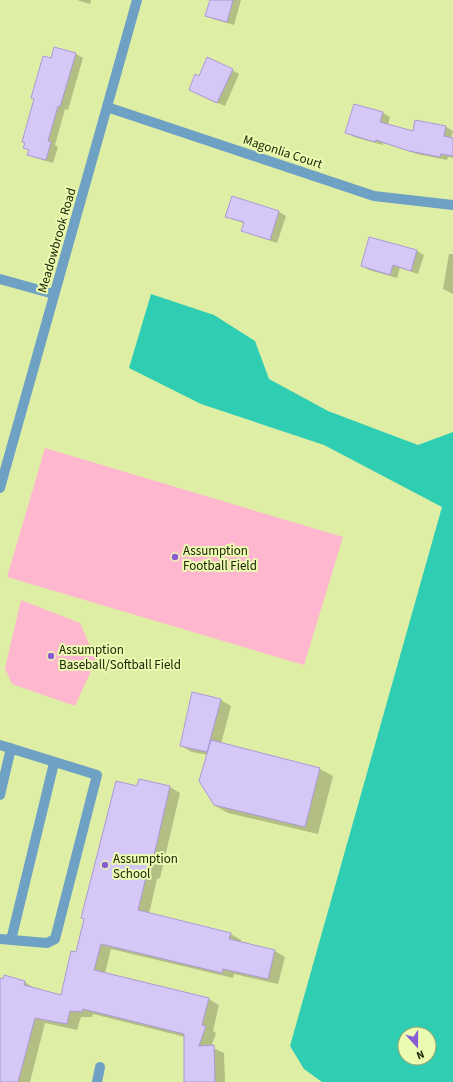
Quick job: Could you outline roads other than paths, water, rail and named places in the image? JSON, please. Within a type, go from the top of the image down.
[{"type":"street","name":"Meadowbrook Road","points":[[0,488],[137,0]]},
{"type":"street","name":"Magonlia Court","points":[[108,107],[374,196],[453,205]]},
{"type":"street","points":[[0,279],[54,294]]},
{"type":"street","points":[[0,745],[54,763],[97,775],[55,939],[47,943],[0,939]]},
{"type":"street","points":[[0,795],[11,748]]},
{"type":"street","points":[[11,940],[54,763]]},
{"type":"street","points":[[97,1082],[100,1067]]},
{"type":"water","points":[[151,294],[214,315],[255,341],[269,379],[328,411],[418,445],[453,432],[453,1082],[322,1082],[304,1069],[290,1046],[442,507],[324,445],[201,404],[129,368]]},
{"type":"place","name":"Assumption Football Field","points":[[175,557]]},
{"type":"place","name":"Assumption Baseball/Softball Field","points":[[51,656]]},
{"type":"place","name":"Assumption School","points":[[105,865]]}]
